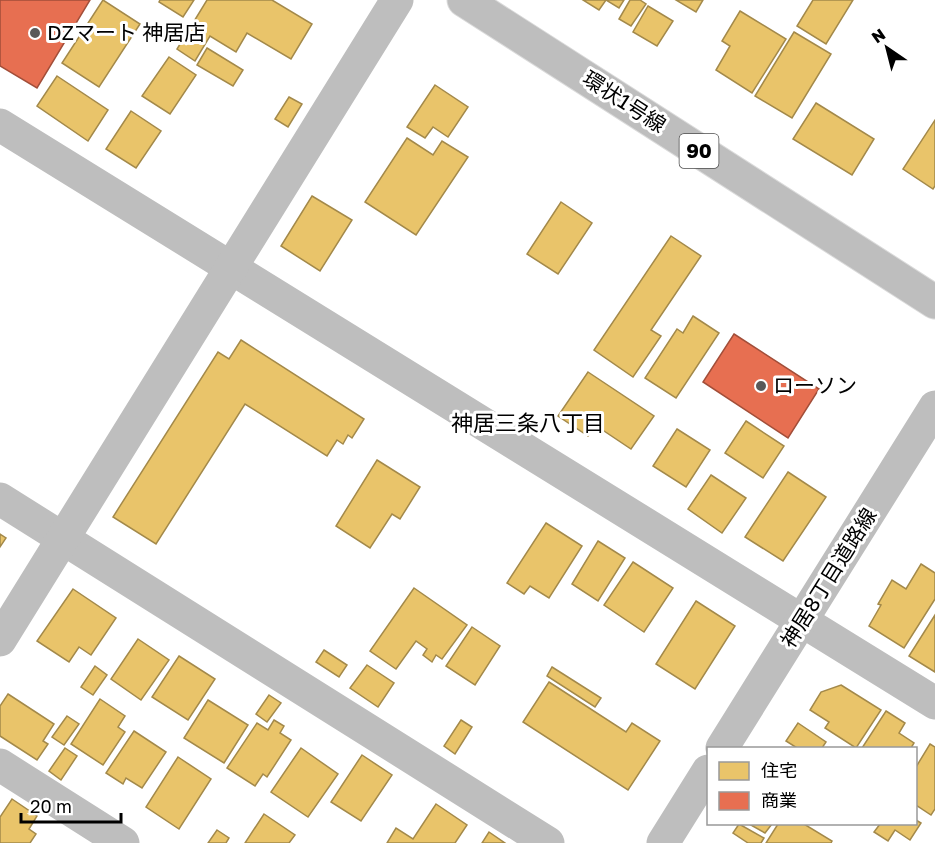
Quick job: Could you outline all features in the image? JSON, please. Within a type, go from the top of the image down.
[{"type":"street","points":[[0,640],[397,0]]},
{"type":"street","name":"環状1号線","points":[[464,0],[935,302]]},
{"type":"street","points":[[0,125],[803,619],[935,703]]},
{"type":"street","name":"神居8丁目道路線","points":[[723,747],[935,407]]},
{"type":"street","points":[[0,499],[548,843]]},
{"type":"street","points":[[0,765],[123,843]]},
{"type":"street","points":[[663,843],[707,773]]},
{"type":"building: 住宅","points":[[103,0],[140,24],[99,87],[62,63]]},
{"type":"building: 住宅","points":[[160,0],[194,0],[183,17],[159,2]]},
{"type":"building: 住宅","points":[[207,0],[272,0],[312,24],[291,59],[247,33],[236,52],[210,36],[195,61],[177,49]]},
{"type":"building: 住宅","points":[[583,0],[606,0],[599,10]]},
{"type":"building: 住宅","points":[[606,0],[624,0],[619,8]]},
{"type":"building: 住宅","points":[[630,0],[640,0],[646,4],[631,26],[619,19]]},
{"type":"building: 住宅","points":[[676,0],[703,0],[696,12]]},
{"type":"building: 住宅","points":[[813,0],[853,0],[826,44],[797,26]]},
{"type":"building: 住宅","points":[[648,6],[673,21],[657,46],[633,32]]},
{"type":"building: 住宅","points":[[740,11],[786,39],[752,93],[716,70],[730,46],[722,41]]},
{"type":"building: 住宅","points":[[794,32],[831,54],[792,118],[755,96]]},
{"type":"building: 住宅","points":[[207,48],[243,70],[233,86],[197,65]]},
{"type":"building: 住宅","points":[[169,57],[196,75],[170,114],[142,96]]},
{"type":"building: 住宅","points":[[57,76],[108,110],[88,141],[37,106]]},
{"type":"building: 住宅","points":[[435,85],[468,107],[448,137],[433,127],[425,138],[407,127]]},
{"type":"building: 住宅","points":[[289,97],[302,104],[288,127],[275,119]]},
{"type":"building: 住宅","points":[[816,103],[874,139],[852,175],[793,139]]},
{"type":"building: 住宅","points":[[131,111],[161,131],[136,168],[106,149]]},
{"type":"building: 住宅","points":[[935,120],[935,186],[933,189],[903,169]]},
{"type":"building: 住宅","points":[[407,138],[433,155],[442,141],[468,157],[416,235],[365,202]]},
{"type":"building: 住宅","points":[[312,196],[352,220],[320,271],[281,246]]},
{"type":"building: 住宅","points":[[561,202],[592,223],[558,274],[527,254]]},
{"type":"building: 住宅","points":[[671,236],[701,256],[651,330],[661,336],[633,377],[594,350]]},
{"type":"building: 住宅","points":[[693,316],[719,333],[676,398],[645,378],[677,329],[683,333]]},
{"type":"building: 住宅","points":[[241,340],[364,419],[352,438],[348,435],[343,444],[337,440],[327,456],[245,404],[156,544],[113,517],[218,352],[229,359]]},
{"type":"building: 住宅","points":[[588,372],[654,416],[631,449],[595,425],[588,436],[558,416]]},
{"type":"building: 住宅","points":[[746,421],[784,446],[763,478],[725,453]]},
{"type":"building: 住宅","points":[[677,429],[710,450],[686,487],[653,466]]},
{"type":"building: 住宅","points":[[377,460],[420,487],[400,519],[392,514],[370,548],[336,526]]},
{"type":"building: 住宅","points":[[788,472],[826,497],[783,561],[745,537]]},
{"type":"building: 住宅","points":[[711,475],[746,498],[722,533],[688,509]]},
{"type":"building: 住宅","points":[[546,523],[582,546],[549,598],[530,586],[524,594],[507,583]]},
{"type":"building: 住宅","points":[[0,534],[6,538],[0,547]]},
{"type":"building: 住宅","points":[[598,541],[625,558],[598,601],[572,584]]},
{"type":"building: 住宅","points":[[633,562],[673,588],[644,632],[604,605]]},
{"type":"building: 住宅","points":[[921,564],[935,573],[935,599],[904,648],[869,626],[892,580],[906,589]]},
{"type":"building: 住宅","points":[[414,588],[467,625],[442,659],[436,655],[432,662],[423,655],[427,649],[416,641],[396,669],[370,651]]},
{"type":"building: 住宅","points":[[73,589],[116,618],[91,655],[79,647],[69,662],[37,641]]},
{"type":"building: 住宅","points":[[696,601],[735,626],[695,689],[656,664]]},
{"type":"building: 住宅","points":[[935,615],[935,672],[909,656]]},
{"type":"building: 住宅","points":[[472,627],[500,646],[475,685],[446,666]]},
{"type":"building: 住宅","points":[[138,639],[169,660],[141,700],[111,679]]},
{"type":"building: 住宅","points":[[324,650],[347,665],[339,677],[316,662]]},
{"type":"building: 住宅","points":[[179,656],[215,679],[188,720],[152,697]]},
{"type":"building: 住宅","points":[[367,665],[394,683],[378,707],[350,688]]},
{"type":"building: 住宅","points":[[95,666],[107,675],[93,695],[81,687]]},
{"type":"building: 住宅","points":[[552,667],[601,698],[595,707],[547,676]]},
{"type":"building: 住宅","points":[[549,682],[626,732],[632,723],[660,741],[628,790],[523,722]]},
{"type":"building: 住宅","points":[[841,685],[881,710],[857,747],[825,728],[829,722],[810,710],[821,692]]},
{"type":"building: 住宅","points":[[8,694],[54,724],[43,741],[48,744],[37,760],[0,736],[0,706]]},
{"type":"building: 住宅","points":[[269,695],[281,703],[267,722],[256,714]]},
{"type":"building: 住宅","points":[[100,699],[125,716],[118,727],[125,732],[103,765],[71,744]]},
{"type":"building: 住宅","points":[[208,700],[248,725],[224,763],[184,738]]},
{"type":"building: 住宅","points":[[886,711],[905,723],[899,733],[914,743],[912,747],[863,747]]},
{"type":"building: 住宅","points":[[67,716],[79,724],[64,745],[52,737]]},
{"type":"building: 住宅","points":[[274,720],[284,726],[280,733],[291,740],[267,777],[263,774],[255,786],[227,768],[257,723],[268,730]]},
{"type":"building: 住宅","points":[[461,720],[472,727],[455,754],[444,746]]},
{"type":"building: 住宅","points":[[798,723],[826,742],[823,747],[795,747],[786,741]]},
{"type":"building: 住宅","points":[[134,731],[166,752],[142,788],[126,778],[123,784],[106,773]]},
{"type":"building: 住宅","points":[[930,744],[935,747],[935,809],[931,815],[917,806],[917,765]]},
{"type":"building: 住宅","points":[[65,748],[77,756],[61,780],[49,771]]},
{"type":"building: 住宅","points":[[301,748],[338,774],[308,817],[271,792]]},
{"type":"building: 住宅","points":[[362,755],[392,775],[361,821],[331,802]]},
{"type":"building: 住宅","points":[[178,757],[211,779],[179,829],[146,807]]},
{"type":"building: 住宅","points":[[12,799],[37,816],[29,829],[36,834],[30,843],[0,843],[0,817]]},
{"type":"building: 住宅","points":[[436,804],[467,825],[455,843],[387,843],[396,828],[413,839]]},
{"type":"building: 住宅","points":[[264,814],[295,835],[289,843],[245,843]]},
{"type":"building: 住宅","points":[[917,821],[921,823],[910,840],[895,830],[888,841],[874,832],[879,825],[917,825]]},
{"type":"building: 住宅","points":[[741,825],[764,838],[761,843],[748,843],[733,833]]},
{"type":"building: 住宅","points":[[751,825],[771,825],[765,833]]},
{"type":"building: 住宅","points":[[777,825],[806,825],[832,841],[831,843],[766,843]]},
{"type":"building: 住宅","points":[[217,830],[229,838],[226,843],[208,843]]},
{"type":"building: 住宅","points":[[489,832],[505,843],[482,843]]},
{"type":"building: 商業","name":"DZマート 神居店","points":[[0,0],[90,0],[37,88],[0,66]]},
{"type":"building: 商業","name":"ローソン","points":[[734,334],[819,389],[788,438],[703,382]]},
{"type":"place","name":"DZマート 神居店","points":[[35,33]]},
{"type":"place","name":"ローソン","points":[[761,386]]},
{"type":"district","name":"神居三条八丁目","points":[[528,423]]}]
